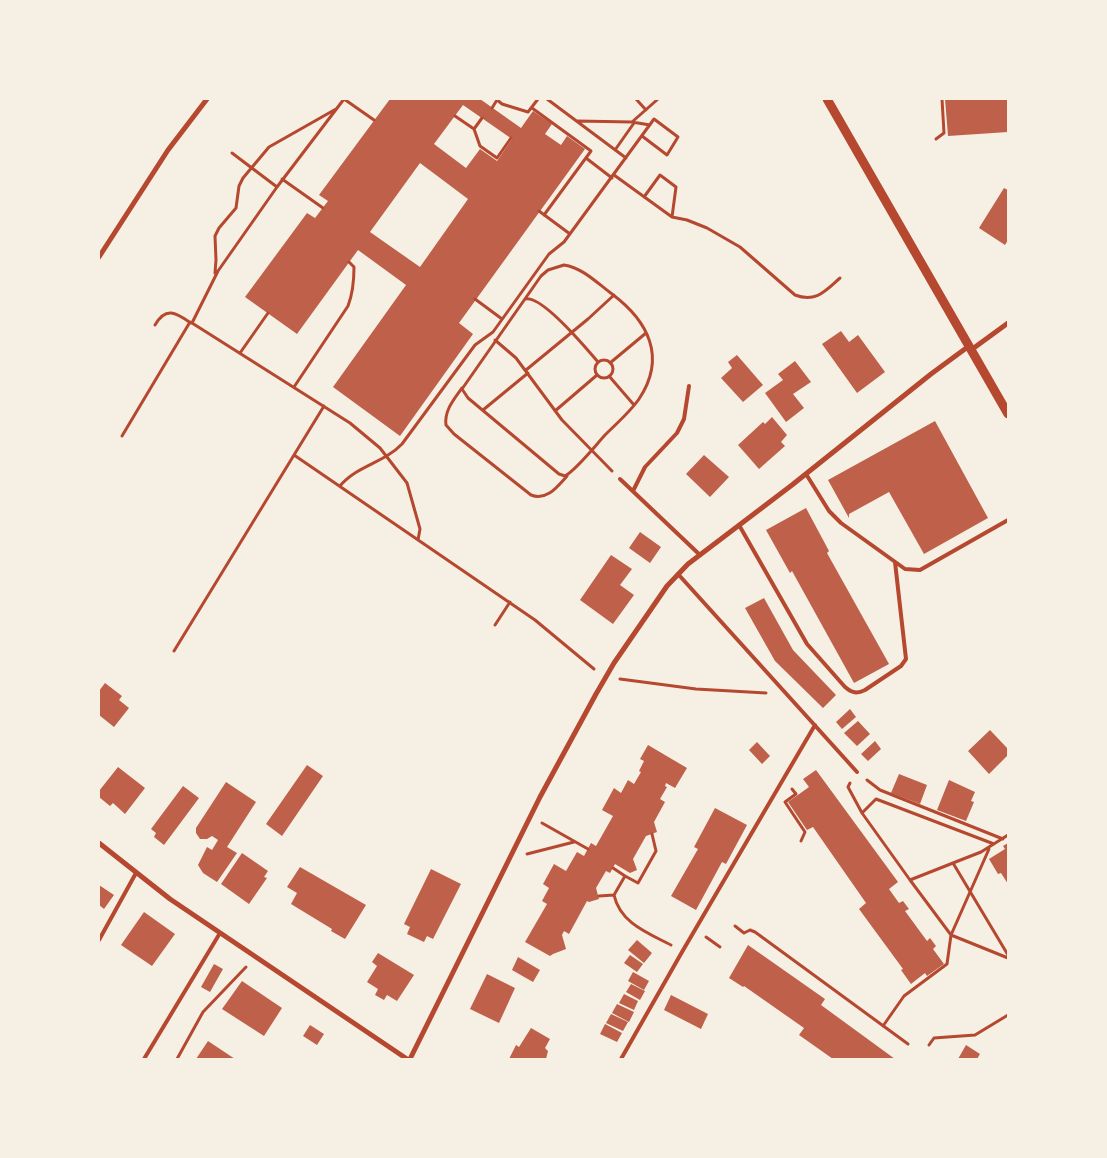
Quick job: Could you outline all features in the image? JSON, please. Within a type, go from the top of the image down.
[{"type":"street","points":[[99,257],[171,146],[207,99]]},
{"type":"street","points":[[827,99],[1008,414]]},
{"type":"street","points":[[99,844],[170,899],[220,934],[408,1059],[550,779],[614,663],[668,586],[678,574],[700,555],[806,474],[936,370],[1008,323]]},
{"type":"lane","points":[[633,490],[644,467],[677,433],[684,419],[689,386]]},
{"type":"lane","points":[[806,474],[835,518],[895,562],[909,570],[920,570],[1008,520]]},
{"type":"lane","points":[[620,479],[700,555]]},
{"type":"lane","points":[[740,525],[807,644],[845,688],[852,692],[865,690],[901,666],[906,659],[895,562]]},
{"type":"lane","points":[[678,574],[857,772]]},
{"type":"lane","points":[[621,1059],[815,725]]},
{"type":"lane","points":[[99,940],[136,873]]},
{"type":"lane","points":[[152,1059],[145,1057],[220,934]]},
{"type":"path","points":[[122,436],[191,322],[215,276],[282,179],[336,109],[344,99],[374,120]]},
{"type":"path","points":[[492,108],[497,100],[502,104],[528,112],[538,99]]},
{"type":"path","points":[[547,99],[626,158]]},
{"type":"path","points":[[636,99],[646,110]]},
{"type":"path","points":[[615,150],[633,123],[658,99]]},
{"type":"path","points":[[936,139],[944,133],[942,99]]},
{"type":"path","points":[[532,108],[591,151],[544,215]]},
{"type":"path","points":[[215,276],[215,236],[238,204],[238,191],[241,182],[264,152],[275,143],[336,109]]},
{"type":"path","points":[[455,116],[474,130],[480,146],[497,158],[511,138]]},
{"type":"path","points":[[474,130],[482,118]]},
{"type":"path","points":[[340,486],[344,480],[361,468],[387,456],[402,444],[475,345],[490,335],[549,254],[564,242],[654,119],[678,137],[666,154],[642,136]]},
{"type":"path","points":[[576,121],[650,125]]},
{"type":"path","points":[[232,153],[277,187]]},
{"type":"path","points":[[586,158],[672,217],[696,223],[735,244],[795,296],[815,297],[840,278]]},
{"type":"path","points":[[644,197],[660,175],[676,187],[672,217]]},
{"type":"path","points":[[282,179],[323,208]]},
{"type":"path","points":[[539,211],[570,234]]},
{"type":"path","points":[[294,387],[348,306],[352,295],[354,277],[354,267],[349,262]]},
{"type":"path","points":[[564,265],[579,269],[614,295],[638,318],[646,333],[653,364],[645,389],[634,405],[548,495],[540,497],[531,495],[454,434],[446,425],[448,409],[524,299],[541,276],[548,270],[564,265]]},
{"type":"path","points":[[483,410],[614,295]]},
{"type":"path","points":[[476,299],[502,319]]},
{"type":"path","points":[[524,299],[534,299],[565,325],[598,362]]},
{"type":"path","points":[[155,325],[162,315],[167,312],[178,315],[361,431],[387,456],[407,483],[420,528],[418,540]]},
{"type":"path","points":[[240,353],[268,314]]},
{"type":"path","points":[[610,363],[646,333]]},
{"type":"path","points":[[495,340],[516,358],[555,411],[620,479]]},
{"type":"path","points":[[604,360],[610,363],[612,370],[608,376],[603,378],[597,375],[595,367],[598,362],[604,360]]},
{"type":"path","points":[[555,411],[597,375]]},
{"type":"path","points":[[608,376],[634,405]]},
{"type":"path","points":[[464,385],[462,389],[464,393],[483,410],[559,474],[568,475]]},
{"type":"path","points":[[174,651],[324,406]]},
{"type":"path","points":[[294,455],[510,602],[598,672]]},
{"type":"path","points":[[495,625],[510,602]]},
{"type":"path","points":[[617,678],[696,689],[786,694]]},
{"type":"path","points":[[857,772],[848,787],[862,813],[951,935],[1008,956]]},
{"type":"path","points":[[792,788],[796,794],[785,802],[805,832],[801,841]]},
{"type":"path","points":[[880,790],[1003,838]]},
{"type":"path","points":[[862,813],[876,799],[994,844]]},
{"type":"path","points":[[530,817],[588,849]]},
{"type":"path","points":[[612,868],[638,883],[656,851],[652,834]]},
{"type":"path","points":[[910,880],[989,848],[1008,835]]},
{"type":"path","points":[[513,851],[521,856],[575,842]]},
{"type":"path","points":[[883,1026],[904,996],[947,964],[951,935],[989,848]]},
{"type":"path","points":[[953,863],[1008,956]]},
{"type":"path","points":[[626,876],[614,895],[615,902],[628,921],[682,952]]},
{"type":"path","points":[[599,896],[614,895]]},
{"type":"path","points":[[734,926],[744,933],[750,930],[755,932],[908,1044]]},
{"type":"path","points":[[711,941],[720,947]]},
{"type":"path","points":[[177,1059],[204,1012],[246,967]]},
{"type":"path","points":[[929,1046],[934,1038],[975,1035],[1008,1015]]},
{"type":"building","points":[[390,99],[480,99],[521,128],[533,111],[552,124],[545,134],[561,145],[567,136],[585,149],[459,323],[473,334],[400,436],[333,387],[406,285],[358,250],[297,334],[245,297],[307,213],[315,218],[328,201],[319,195]],"holes":[[[463,105],[512,139],[497,161],[480,149],[466,168],[434,144]],[[420,163],[468,199],[420,267],[370,232]]]},
{"type":"building","points":[[945,99],[1008,99],[1008,132],[948,136]]},
{"type":"building","points":[[1004,188],[1008,190],[1008,240],[1005,245],[979,228]]},
{"type":"building","points":[[841,331],[849,342],[858,335],[885,372],[857,393],[822,344]]},
{"type":"building","points":[[737,355],[763,385],[743,402],[721,378],[732,368],[728,362]]},
{"type":"building","points":[[795,361],[811,382],[793,394],[804,408],[786,422],[765,393],[783,380],[778,374]]},
{"type":"building","points":[[772,417],[787,435],[781,442],[785,446],[759,469],[738,445],[763,422],[765,424]]},
{"type":"building","points":[[935,421],[988,518],[924,554],[889,492],[849,514],[849,518],[828,480]]},
{"type":"building","points":[[704,455],[729,477],[710,497],[686,474]]},
{"type":"building","points":[[806,508],[829,551],[827,553],[889,664],[854,683],[792,571],[790,573],[766,530]]},
{"type":"building","points":[[640,532],[661,547],[650,563],[629,548]]},
{"type":"building","points":[[611,555],[632,569],[620,585],[634,595],[613,624],[580,600]]},
{"type":"building","points":[[764,598],[793,650],[836,695],[823,708],[775,661],[745,608]]},
{"type":"building","points":[[105,683],[122,696],[119,700],[129,708],[114,727],[99,715],[99,691]]},
{"type":"building","points":[[850,709],[856,717],[842,729],[836,722]]},
{"type":"building","points":[[858,721],[870,734],[857,746],[844,733]]},
{"type":"building","points":[[990,730],[1008,749],[1008,755],[989,774],[968,751]]},
{"type":"building","points":[[875,741],[881,749],[868,761],[861,754]]},
{"type":"building","points":[[757,742],[770,756],[762,764],[749,750]]},
{"type":"building","points":[[648,745],[687,768],[675,788],[666,783],[665,786],[667,787],[660,799],[665,802],[654,822],[657,832],[646,836],[633,859],[637,870],[630,873],[615,864],[610,873],[606,871],[596,888],[599,899],[587,901],[569,934],[564,931],[562,935],[566,949],[550,956],[525,942],[547,904],[542,901],[549,888],[543,884],[554,864],[566,871],[577,852],[584,856],[591,843],[596,846],[613,816],[602,810],[614,788],[621,793],[628,780],[634,784],[641,772],[639,771],[644,761],[640,759]]},
{"type":"building","points":[[307,765],[323,776],[282,836],[266,824]]},
{"type":"building","points":[[118,767],[145,788],[125,814],[113,803],[110,806],[99,797],[99,791]]},
{"type":"building","points":[[816,770],[898,882],[889,889],[899,903],[903,901],[909,909],[905,911],[927,941],[930,938],[936,946],[933,949],[944,964],[927,976],[925,973],[911,984],[901,970],[903,969],[859,909],[866,903],[813,827],[807,830],[788,802],[809,787],[803,779]]},
{"type":"building","points":[[899,774],[927,785],[920,804],[891,793]]},
{"type":"building","points":[[949,780],[975,792],[971,801],[974,802],[966,821],[937,810]]},
{"type":"building","points":[[226,782],[256,802],[227,847],[237,853],[217,882],[203,873],[198,865],[207,847],[212,850],[218,840],[212,836],[207,839],[200,839],[196,833],[196,828]]},
{"type":"building","points":[[183,786],[199,798],[164,845],[154,837],[156,833],[151,829]]},
{"type":"building","points":[[715,808],[747,825],[726,864],[722,862],[696,910],[671,896],[698,849],[694,847]]},
{"type":"building","points":[[1008,843],[1008,884],[1001,873],[998,874],[989,859],[1005,849],[1003,846]]},
{"type":"building","points":[[242,853],[268,871],[264,877],[267,878],[249,904],[221,884]]},
{"type":"building","points":[[300,867],[366,905],[345,939],[291,904],[297,893],[287,887]]},
{"type":"building","points":[[431,869],[461,884],[433,939],[427,936],[424,942],[407,934],[410,927],[404,924]]},
{"type":"building","points":[[99,885],[114,895],[104,909],[99,905]]},
{"type":"building","points":[[144,912],[175,934],[152,966],[121,945]]},
{"type":"building","points":[[637,940],[652,953],[644,963],[628,950]]},
{"type":"building","points":[[748,945],[825,999],[821,1005],[895,1059],[833,1059],[799,1035],[804,1028],[744,986],[729,978]]},
{"type":"building","points":[[378,953],[414,975],[397,1001],[387,995],[384,1000],[375,995],[378,989],[367,982],[377,966],[372,962]]},
{"type":"building","points":[[630,955],[643,964],[637,972],[624,963]]},
{"type":"building","points":[[518,957],[540,970],[533,982],[512,970]]},
{"type":"building","points":[[214,964],[223,969],[210,992],[201,987]]},
{"type":"building","points":[[633,972],[649,981],[644,990],[628,981]]},
{"type":"building","points":[[487,974],[515,988],[499,1023],[470,1009]]},
{"type":"building","points":[[242,981],[282,1008],[264,1036],[222,1009]]},
{"type":"building","points":[[631,984],[645,991],[640,1000],[626,992]]},
{"type":"building","points":[[624,994],[638,1001],[634,1010],[619,1003]]},
{"type":"building","points":[[671,995],[708,1014],[701,1029],[664,1010]]},
{"type":"building","points":[[617,1004],[634,1012],[629,1022],[612,1013]]},
{"type":"building","points":[[611,1014],[628,1022],[623,1031],[606,1023]]},
{"type":"building","points":[[605,1024],[622,1033],[617,1042],[600,1034]]},
{"type":"building","points":[[310,1025],[324,1034],[317,1045],[303,1036]]},
{"type":"building","points":[[531,1028],[550,1039],[545,1048],[548,1051],[546,1059],[509,1059],[516,1045],[519,1047]]},
{"type":"building","points":[[208,1041],[235,1059],[196,1059]]},
{"type":"building","points":[[966,1045],[980,1054],[977,1059],[958,1059]]}]
